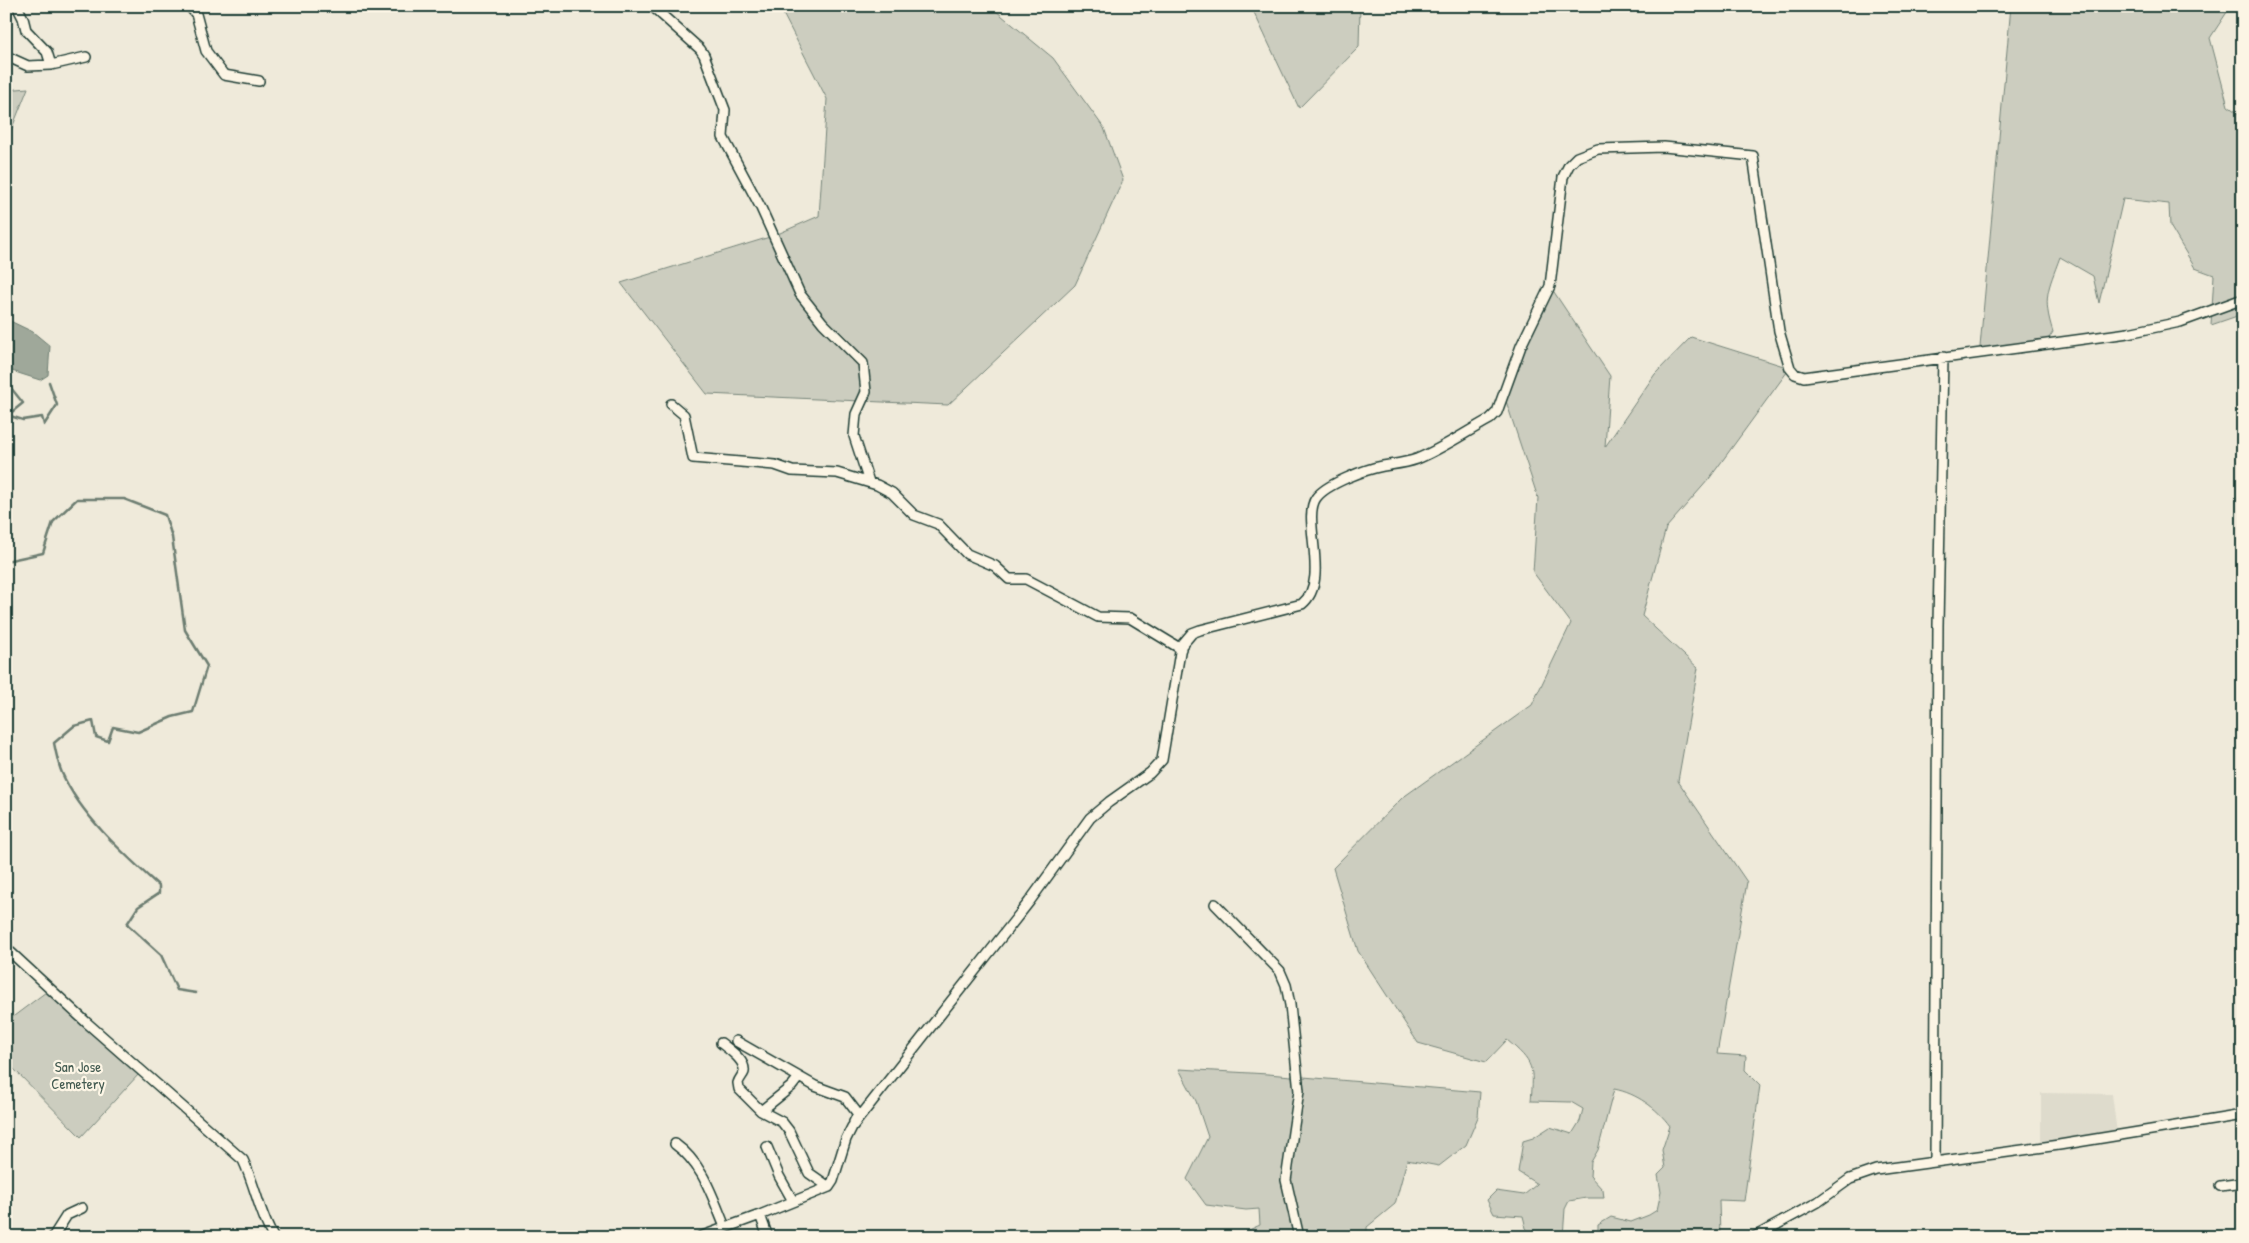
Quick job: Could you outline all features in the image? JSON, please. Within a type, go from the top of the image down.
[{"type":"street","points":[[17,6],[26,30],[47,52],[51,65]]},
{"type":"street","points":[[652,6],[704,54],[725,110],[723,137],[760,208],[800,294],[823,323],[863,363],[866,392],[856,414],[854,436],[868,482]]},
{"type":"street","points":[[193,7],[206,51],[224,75],[259,81]]},
{"type":"street","points":[[6,56],[28,66],[51,65],[86,57]]},
{"type":"street","points":[[852,1127],[1029,902],[1090,818],[1150,773],[1162,760],[1181,649],[1188,636],[1200,630],[1296,606],[1307,600],[1311,590],[1316,560],[1312,506],[1324,490],[1376,468],[1407,462],[1425,455],[1490,419],[1498,412],[1522,346],[1550,286],[1563,177],[1568,165],[1583,153],[1615,148],[1664,147],[1753,156],[1779,332],[1788,363],[1795,374],[1810,378],[1943,357],[2144,330],[2180,322],[2243,298]]},
{"type":"street","points":[[1934,1162],[1938,625],[1943,357]]},
{"type":"street","points":[[671,404],[684,415],[693,458],[775,465],[792,471],[838,473],[868,482],[892,493],[914,515],[938,524],[967,554],[995,566],[1006,577],[1026,579],[1098,617],[1130,618],[1181,649]]},
{"type":"street","points":[[1215,904],[1280,971],[1286,985],[1299,1091],[1287,1186],[1299,1237]]},
{"type":"street","points":[[6,948],[86,1022],[243,1160],[249,1172],[262,1216],[274,1237]]},
{"type":"street","points":[[700,1237],[829,1187],[833,1182],[846,1139],[858,1114],[845,1098],[834,1095],[736,1041]]},
{"type":"street","points":[[721,1043],[739,1059],[743,1066],[744,1072],[738,1083],[739,1089],[761,1111],[782,1122],[809,1173],[829,1187]]},
{"type":"street","points":[[761,1111],[792,1086],[799,1076]]},
{"type":"street","points":[[1754,1237],[1818,1202],[1860,1174],[2059,1145],[2243,1115]]},
{"type":"street","points":[[675,1144],[687,1153],[700,1170],[725,1227]]},
{"type":"street","points":[[767,1147],[779,1176],[793,1202]]},
{"type":"street","points":[[2220,1186],[2243,1183]]},
{"type":"street","points":[[53,1237],[67,1215],[82,1208]]},
{"type":"street","points":[[760,1215],[768,1237]]},
{"type":"shaded area","points":[[6,319],[33,332],[50,346],[48,375],[40,380],[12,371],[6,352]]},
{"type":"shaded area","points":[[2041,1093],[2112,1094],[2117,1133],[2041,1145]]},
{"type":"green space","points":[[779,6],[990,6],[1053,58],[1104,128],[1123,180],[1075,285],[948,405],[707,394],[621,283],[773,236],[819,216],[827,99]]},
{"type":"green space","points":[[1251,6],[1360,6],[1359,47],[1299,108]]},
{"type":"green space","points":[[2011,6],[2231,6],[2210,38],[2228,106],[2243,117],[2243,314],[2211,325],[2214,275],[2195,268],[2170,226],[2169,204],[2123,199],[2099,303],[2093,276],[2060,257],[2052,278],[2047,302],[2053,332],[2041,350],[1979,358]]},
{"type":"green space","points":[[28,88],[10,133],[6,164],[6,90]]},
{"type":"green space","points":[[1550,286],[1610,376],[1605,447],[1655,374],[1691,337],[1790,368],[1709,479],[1666,528],[1642,616],[1698,668],[1678,781],[1747,882],[1717,1054],[1746,1056],[1745,1070],[1760,1085],[1744,1201],[1719,1200],[1720,1237],[1598,1237],[1598,1225],[1611,1217],[1631,1222],[1657,1210],[1661,1192],[1658,1175],[1665,1168],[1662,1150],[1670,1126],[1659,1113],[1645,1102],[1630,1094],[1614,1089],[1598,1150],[1591,1162],[1590,1176],[1603,1190],[1604,1198],[1586,1198],[1569,1201],[1565,1209],[1563,1237],[1534,1237],[1526,1228],[1523,1216],[1494,1214],[1487,1200],[1496,1191],[1524,1195],[1537,1184],[1518,1172],[1523,1141],[1533,1138],[1550,1127],[1572,1134],[1580,1121],[1583,1109],[1571,1102],[1531,1101],[1532,1073],[1530,1066],[1523,1054],[1507,1040],[1486,1062],[1418,1043],[1358,951],[1333,868],[1402,798],[1532,705],[1571,623],[1533,572],[1538,498],[1504,395]]},
{"type":"green space","name":"San Jose Cemetery","points":[[46,992],[139,1074],[81,1137],[6,1061],[6,1022]]},
{"type":"green space","points":[[1179,1069],[1268,1074],[1480,1092],[1478,1117],[1466,1145],[1439,1166],[1407,1160],[1395,1204],[1367,1227],[1367,1237],[1245,1237],[1249,1230],[1260,1225],[1259,1209],[1246,1210],[1206,1205],[1187,1179],[1208,1137],[1196,1101]]},
{"type":"waterway","points":[[7,415],[23,420],[42,417],[44,425],[57,405],[49,382]]},
{"type":"waterway","points":[[6,387],[11,388],[23,403],[7,416]]},
{"type":"waterway","points":[[6,561],[43,553],[53,522],[77,499],[124,499],[165,515],[172,537],[185,630],[207,666],[193,712],[172,717],[138,732],[113,727],[108,741],[96,737],[93,721],[74,726],[54,743],[62,773],[80,804],[105,834],[159,886],[159,893],[138,907],[127,924],[161,955],[177,990],[196,993]]}]
